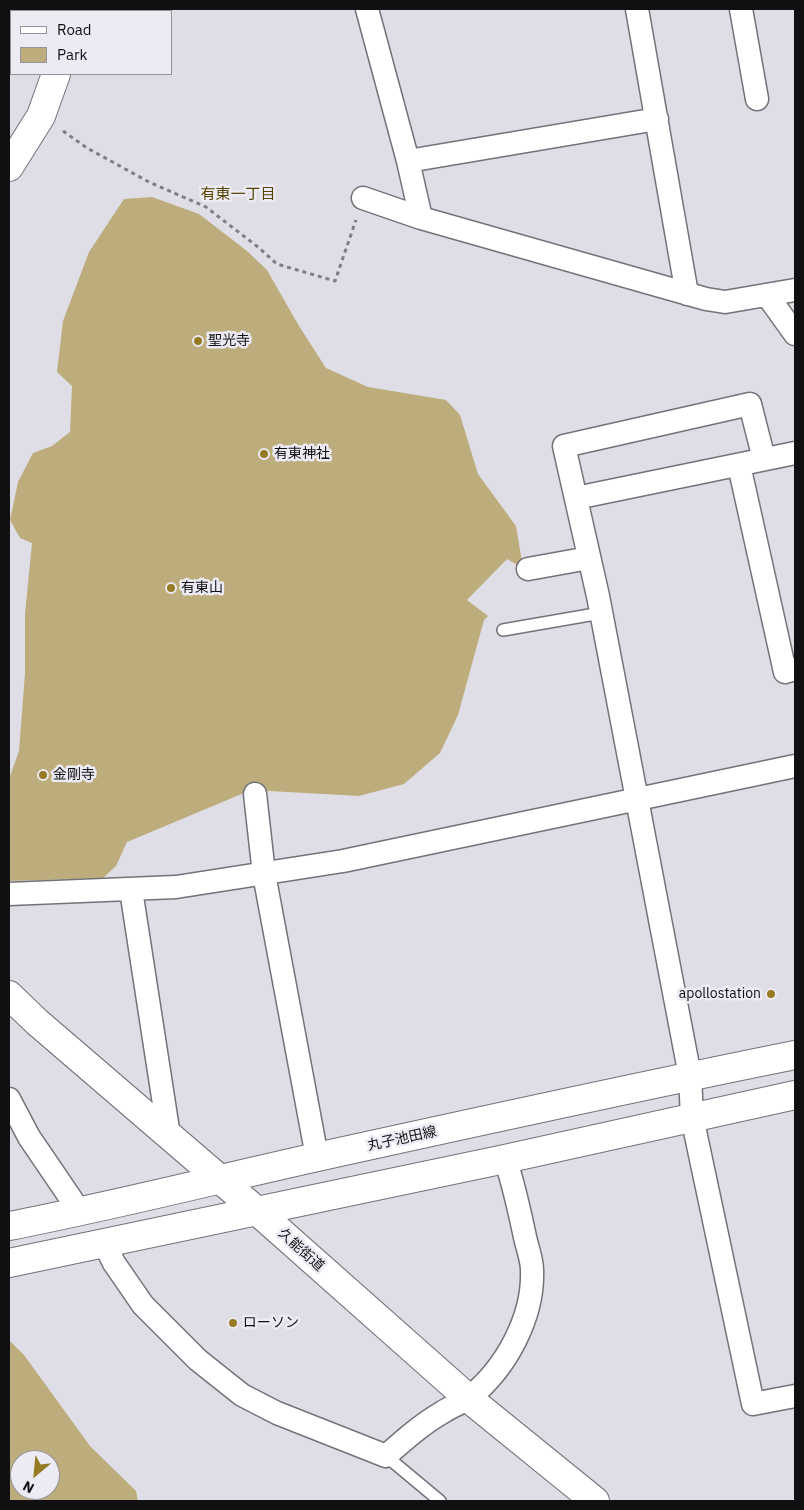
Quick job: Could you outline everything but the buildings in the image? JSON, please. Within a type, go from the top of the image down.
[{"type":"street","points":[[367,9],[408,161],[421,218]]},
{"type":"street","points":[[637,9],[687,294]]},
{"type":"street","points":[[741,9],[757,99]]},
{"type":"street","points":[[9,167],[41,116],[56,75]]},
{"type":"street","points":[[408,161],[657,119]]},
{"type":"street","points":[[364,198],[421,218],[706,299],[725,302],[795,290]]},
{"type":"street","points":[[767,295],[795,334]]},
{"type":"street","points":[[764,460],[750,404],[564,446],[590,558],[690,1076],[692,1117],[753,1404],[795,1396]]},
{"type":"street","points":[[576,498],[795,453]]},
{"type":"street","points":[[739,465],[785,672],[795,669]]},
{"type":"street","points":[[528,569],[590,558]]},
{"type":"street","points":[[9,894],[176,887],[264,874],[343,861],[795,766]]},
{"type":"street","points":[[255,794],[264,874],[317,1157]]},
{"type":"street","points":[[131,890],[169,1136]]},
{"type":"street","name":"久能街道","points":[[9,995],[37,1022],[257,1211],[468,1398],[595,1501]]},
{"type":"street","name":"丸子池田線","points":[[9,1226],[80,1212],[317,1157],[795,1055]]},
{"type":"street","points":[[9,1263],[505,1159],[795,1095]]},
{"type":"street","points":[[9,1099],[28,1137],[80,1212]]},
{"type":"street","points":[[104,1244],[114,1263],[143,1305],[198,1360],[242,1395],[277,1413],[386,1456],[421,1427],[444,1411],[468,1398],[480,1388],[502,1362],[519,1332],[528,1307],[532,1270],[512,1180],[505,1159]]},
{"type":"lane","points":[[504,630],[601,613]]},
{"type":"lane","points":[[386,1456],[440,1501]]},
{"type":"path","points":[[41,116],[87,148],[149,182],[206,207],[277,264],[335,281],[364,198]]},
{"type":"green space","points":[[152,197],[199,214],[247,251],[267,270],[326,368],[368,387],[446,400],[460,415],[478,474],[516,526],[523,568],[507,559],[467,600],[488,616],[484,620],[458,715],[440,753],[404,784],[359,796],[251,790],[127,842],[116,866],[103,878],[9,881],[9,779],[19,751],[25,673],[25,614],[32,543],[20,538],[10,520],[18,482],[33,453],[52,446],[70,432],[72,386],[57,372],[63,321],[89,252],[124,199]]},
{"type":"green space","points":[[9,1340],[24,1355],[90,1446],[136,1491],[138,1501],[9,1501]]},
{"type":"place","name":"聖光寺","points":[[198,341]]},
{"type":"place","name":"有東神社","points":[[264,454]]},
{"type":"place","name":"有東山","points":[[171,588]]},
{"type":"place","name":"金剛寺","points":[[43,775]]},
{"type":"place","name":"apollostation","points":[[771,994]]},
{"type":"place","name":"ローソン","points":[[233,1323]]},
{"type":"district","name":"有東一丁目","points":[[238,195]]}]
